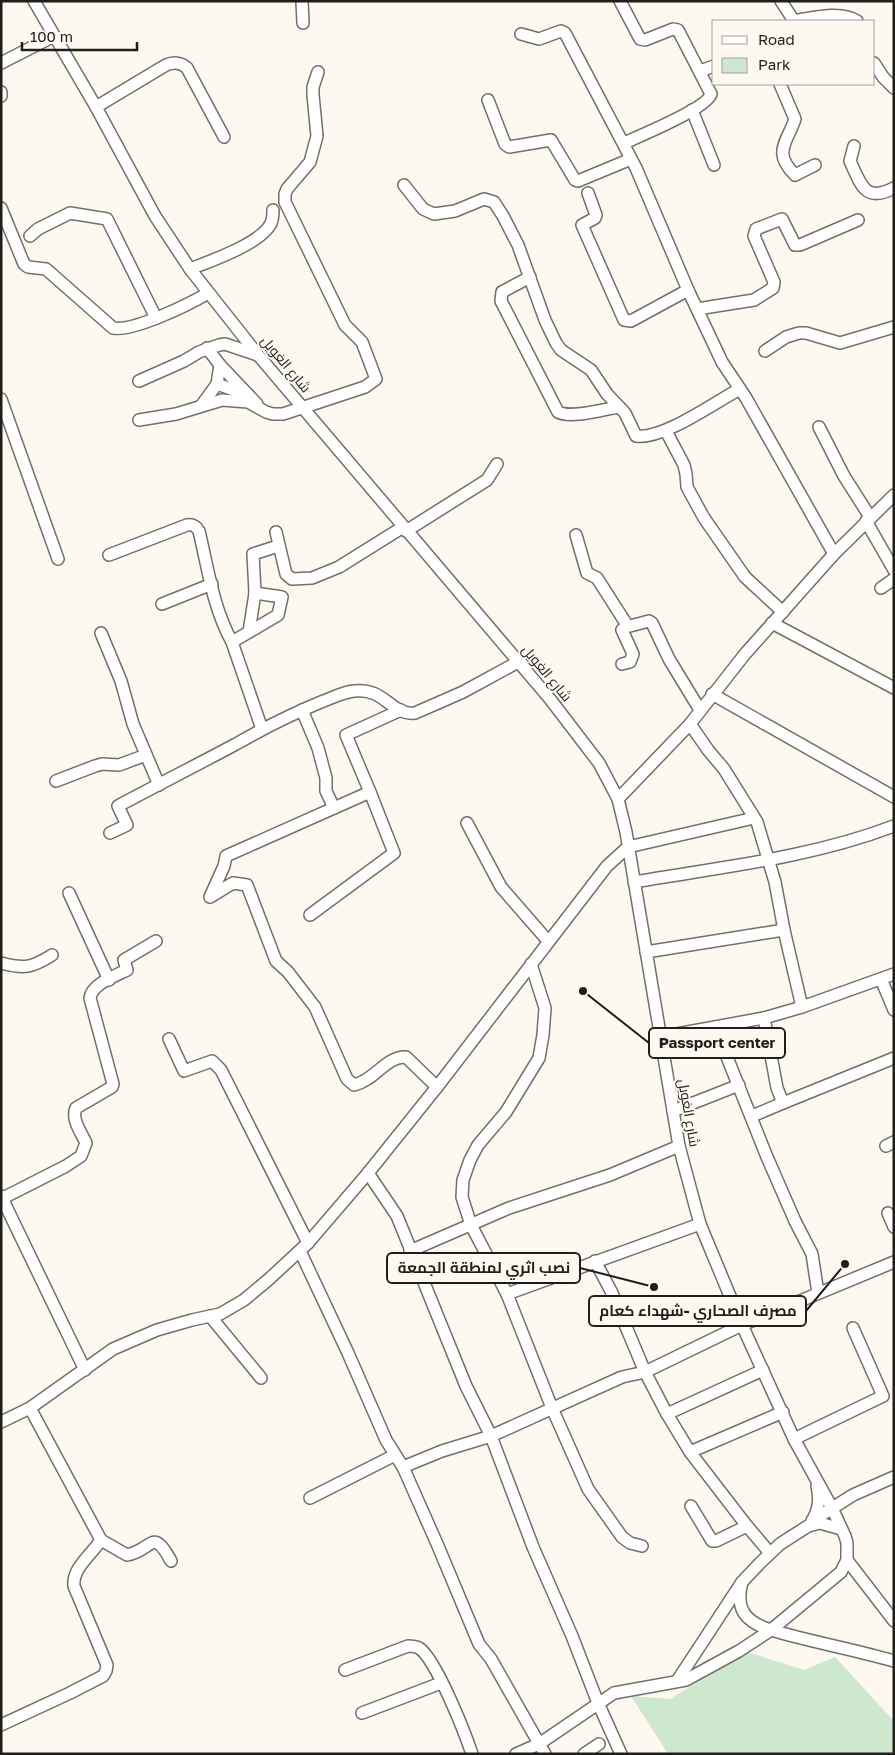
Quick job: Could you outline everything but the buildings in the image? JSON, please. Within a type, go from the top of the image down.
[{"type":"street","name":"شارع الغويل","points":[[34,1],[96,107],[156,216],[190,269],[258,355],[550,699],[598,763],[618,799],[626,832],[679,1146],[700,1224],[742,1325],[794,1439],[832,1508],[847,1543],[847,1560]]},
{"type":"street","points":[[302,1],[303,23]]},
{"type":"street","points":[[620,1],[640,39],[645,40],[672,29],[678,30],[711,96],[710,99],[692,110],[624,143]]},
{"type":"street","points":[[782,1],[792,20]]},
{"type":"street","points":[[800,20],[826,16],[846,17],[854,20]]},
{"type":"street","points":[[521,34],[539,39],[561,31],[565,33],[624,143],[650,198],[688,290],[722,362],[740,389],[834,554]]},
{"type":"street","points":[[1,63],[54,36]]},
{"type":"street","points":[[96,107],[166,65],[181,64],[187,68],[224,137]]},
{"type":"street","points":[[875,65],[883,78],[894,88]]},
{"type":"street","points":[[700,71],[712,67]]},
{"type":"street","points":[[139,420],[176,414],[222,400],[248,402],[273,414],[283,414],[365,387],[376,379],[362,342],[345,325],[285,202],[287,190],[310,162],[317,136],[313,95],[318,72]]},
{"type":"street","points":[[780,85],[795,119],[782,149],[782,155],[796,175],[815,165]]},
{"type":"street","points":[[488,100],[505,144],[509,147],[551,140],[575,180],[578,181],[631,159]]},
{"type":"street","points":[[692,110],[714,165]]},
{"type":"street","points":[[854,146],[850,161],[865,190],[870,194],[880,194],[894,188]]},
{"type":"street","points":[[404,184],[422,209],[434,214],[455,211],[484,199],[494,202],[518,245],[545,320],[557,346],[591,370],[607,394],[625,413],[636,436],[648,436],[666,431],[740,389]]},
{"type":"street","points":[[588,193],[596,215],[595,218],[582,225],[624,320],[630,320],[688,290]]},
{"type":"street","points":[[1,208],[24,264],[28,267],[46,269],[113,328],[119,329],[156,318],[208,293]]},
{"type":"street","points":[[190,269],[240,248],[257,238],[269,228],[273,221],[273,210]]},
{"type":"street","points":[[30,236],[70,213],[107,219],[156,318]]},
{"type":"street","points":[[697,309],[754,300],[773,288],[774,282],[754,236],[756,229],[782,219],[798,246],[858,220]]},
{"type":"street","points":[[530,277],[502,292],[501,300],[558,412],[565,415],[619,407]]},
{"type":"street","points":[[765,351],[786,337],[799,333],[806,333],[840,343],[894,326]]},
{"type":"street","points":[[139,381],[184,361],[207,348],[225,344],[258,355]]},
{"type":"street","points":[[207,348],[220,365],[262,409]]},
{"type":"street","points":[[201,406],[217,384],[220,365]]},
{"type":"street","points":[[217,384],[249,395]]},
{"type":"street","points":[[1,399],[58,558]]},
{"type":"street","points":[[819,426],[894,570]]},
{"type":"street","points":[[666,431],[684,465],[687,487],[704,518],[744,577],[783,612]]},
{"type":"street","points":[[276,532],[286,574],[292,579],[312,578],[339,567],[487,480],[497,464]]},
{"type":"street","points":[[618,799],[690,724],[712,694],[772,623],[834,554],[894,495]]},
{"type":"street","points":[[109,555],[187,525],[194,526],[200,531],[221,620],[232,642],[262,729]]},
{"type":"street","points":[[576,535],[587,573],[597,578],[627,625]]},
{"type":"street","points":[[249,632],[255,593],[253,554],[278,546]]},
{"type":"street","points":[[232,642],[278,616],[282,598],[292,579]]},
{"type":"street","points":[[881,588],[894,579]]},
{"type":"street","points":[[162,604],[212,584]]},
{"type":"street","points":[[255,593],[282,598]]},
{"type":"street","points":[[622,664],[630,662],[633,654],[622,630],[627,625],[630,626],[646,620],[652,623],[669,659],[700,710]]},
{"type":"street","points":[[772,623],[894,688]]},
{"type":"street","points":[[101,633],[121,681],[133,724],[159,785]]},
{"type":"street","points":[[110,833],[127,825],[118,806],[287,716],[351,691],[364,690],[385,698],[393,706],[407,714],[415,713],[463,692],[518,662]]},
{"type":"street","points":[[712,694],[894,796]]},
{"type":"street","points":[[302,710],[318,748],[326,778],[326,790],[334,808]]},
{"type":"street","points":[[310,915],[394,853],[346,735],[401,710]]},
{"type":"street","points":[[690,724],[724,769],[754,818],[775,882],[802,1007]]},
{"type":"street","points":[[56,781],[95,766],[102,764],[119,765],[146,755]]},
{"type":"street","points":[[370,792],[226,856],[224,866],[210,897],[232,883],[247,886],[276,960],[288,972],[315,1007],[347,1079],[354,1084],[361,1083],[389,1063],[400,1057],[406,1057],[437,1087]]},
{"type":"street","points":[[1,1422],[30,1408],[113,1349],[134,1338],[157,1330],[220,1314],[244,1300],[304,1247],[368,1174],[607,866],[628,847],[754,818]]},
{"type":"street","points":[[467,823],[501,887],[548,941]]},
{"type":"street","points":[[634,882],[769,861],[829,847],[894,826]]},
{"type":"street","points":[[69,893],[109,980]]},
{"type":"street","points":[[646,952],[784,930]]},
{"type":"street","points":[[85,1370],[2,1198],[66,1166],[81,1156],[86,1143],[74,1118],[76,1108],[112,1087],[113,1084],[90,998],[93,990],[126,970],[124,960],[156,941]]},
{"type":"street","points":[[1,963],[18,967],[37,965],[52,956]]},
{"type":"street","points":[[531,964],[545,1008],[544,1035],[539,1058],[506,1112],[478,1145],[463,1180],[462,1197],[471,1225],[507,1294],[552,1408],[588,1489],[622,1537],[630,1543],[642,1546]]},
{"type":"street","points":[[660,1037],[764,1018],[802,1007],[894,974]]},
{"type":"street","points":[[881,979],[894,1010]]},
{"type":"street","points":[[764,1018],[775,1079],[783,1103]]},
{"type":"street","points":[[714,1027],[752,1116],[767,1157],[795,1221],[812,1254],[818,1293]]},
{"type":"street","points":[[169,1039],[184,1071],[212,1061],[221,1070],[304,1247],[386,1440],[403,1468],[479,1644],[491,1659],[542,1749]]},
{"type":"street","points":[[752,1116],[894,1058]]},
{"type":"street","points":[[673,1111],[738,1085]]},
{"type":"street","points":[[410,1251],[509,1208],[610,1175],[679,1146]]},
{"type":"street","points":[[368,1174],[397,1216],[466,1386],[491,1436],[533,1547],[621,1754]]},
{"type":"street","points":[[888,1213],[894,1226]]},
{"type":"street","points":[[507,1294],[700,1224]]},
{"type":"street","points":[[595,1261],[611,1291],[645,1372],[667,1414],[690,1452],[770,1553]]},
{"type":"street","points":[[403,1468],[442,1451],[491,1436],[622,1377],[645,1372],[742,1325],[894,1262]]},
{"type":"street","points":[[210,1316],[261,1378]]},
{"type":"street","points":[[794,1439],[888,1395],[853,1328]]},
{"type":"street","points":[[667,1414],[763,1370]]},
{"type":"street","points":[[30,1408],[101,1540],[127,1554],[153,1542],[158,1542],[163,1546],[171,1562]]},
{"type":"street","points":[[690,1452],[783,1412]]},
{"type":"street","points":[[310,1498],[395,1455]]},
{"type":"street","points":[[810,1523],[818,1510],[819,1499],[815,1476]]},
{"type":"street","points":[[677,1681],[742,1582],[770,1553],[810,1523],[853,1495],[894,1477]]},
{"type":"street","points":[[692,1506],[712,1541],[716,1541],[747,1526]]},
{"type":"street","points":[[810,1523],[820,1523],[841,1529]]},
{"type":"street","points":[[1,1725],[70,1693],[103,1676],[106,1671],[107,1665],[102,1650],[74,1586],[75,1574],[79,1567],[101,1540]]},
{"type":"street","points":[[516,1754],[542,1749],[598,1703],[614,1693],[686,1680],[711,1667],[771,1630],[833,1580],[841,1572],[847,1560],[894,1621]]},
{"type":"street","points":[[742,1582],[739,1600],[743,1612],[759,1626],[894,1661]]},
{"type":"street","points":[[345,1670],[408,1646],[414,1646],[424,1653],[441,1683],[465,1734],[472,1754]]},
{"type":"street","points":[[362,1713],[441,1683]]},
{"type":"street","points":[[584,1754],[599,1744]]},
{"type":"green space","points":[[747,1652],[804,1670],[835,1657],[892,1719],[894,1718],[894,1754],[668,1754],[631,1696],[670,1699]]},
{"type":"place","name":"Passport center","points":[[583,991]]},
{"type":"place","name":"مصرف الصحاري -شهداء كعام","points":[[845,1264]]},
{"type":"place","name":"نصب اثري لمنطقة الجمعة","points":[[654,1287]]}]
